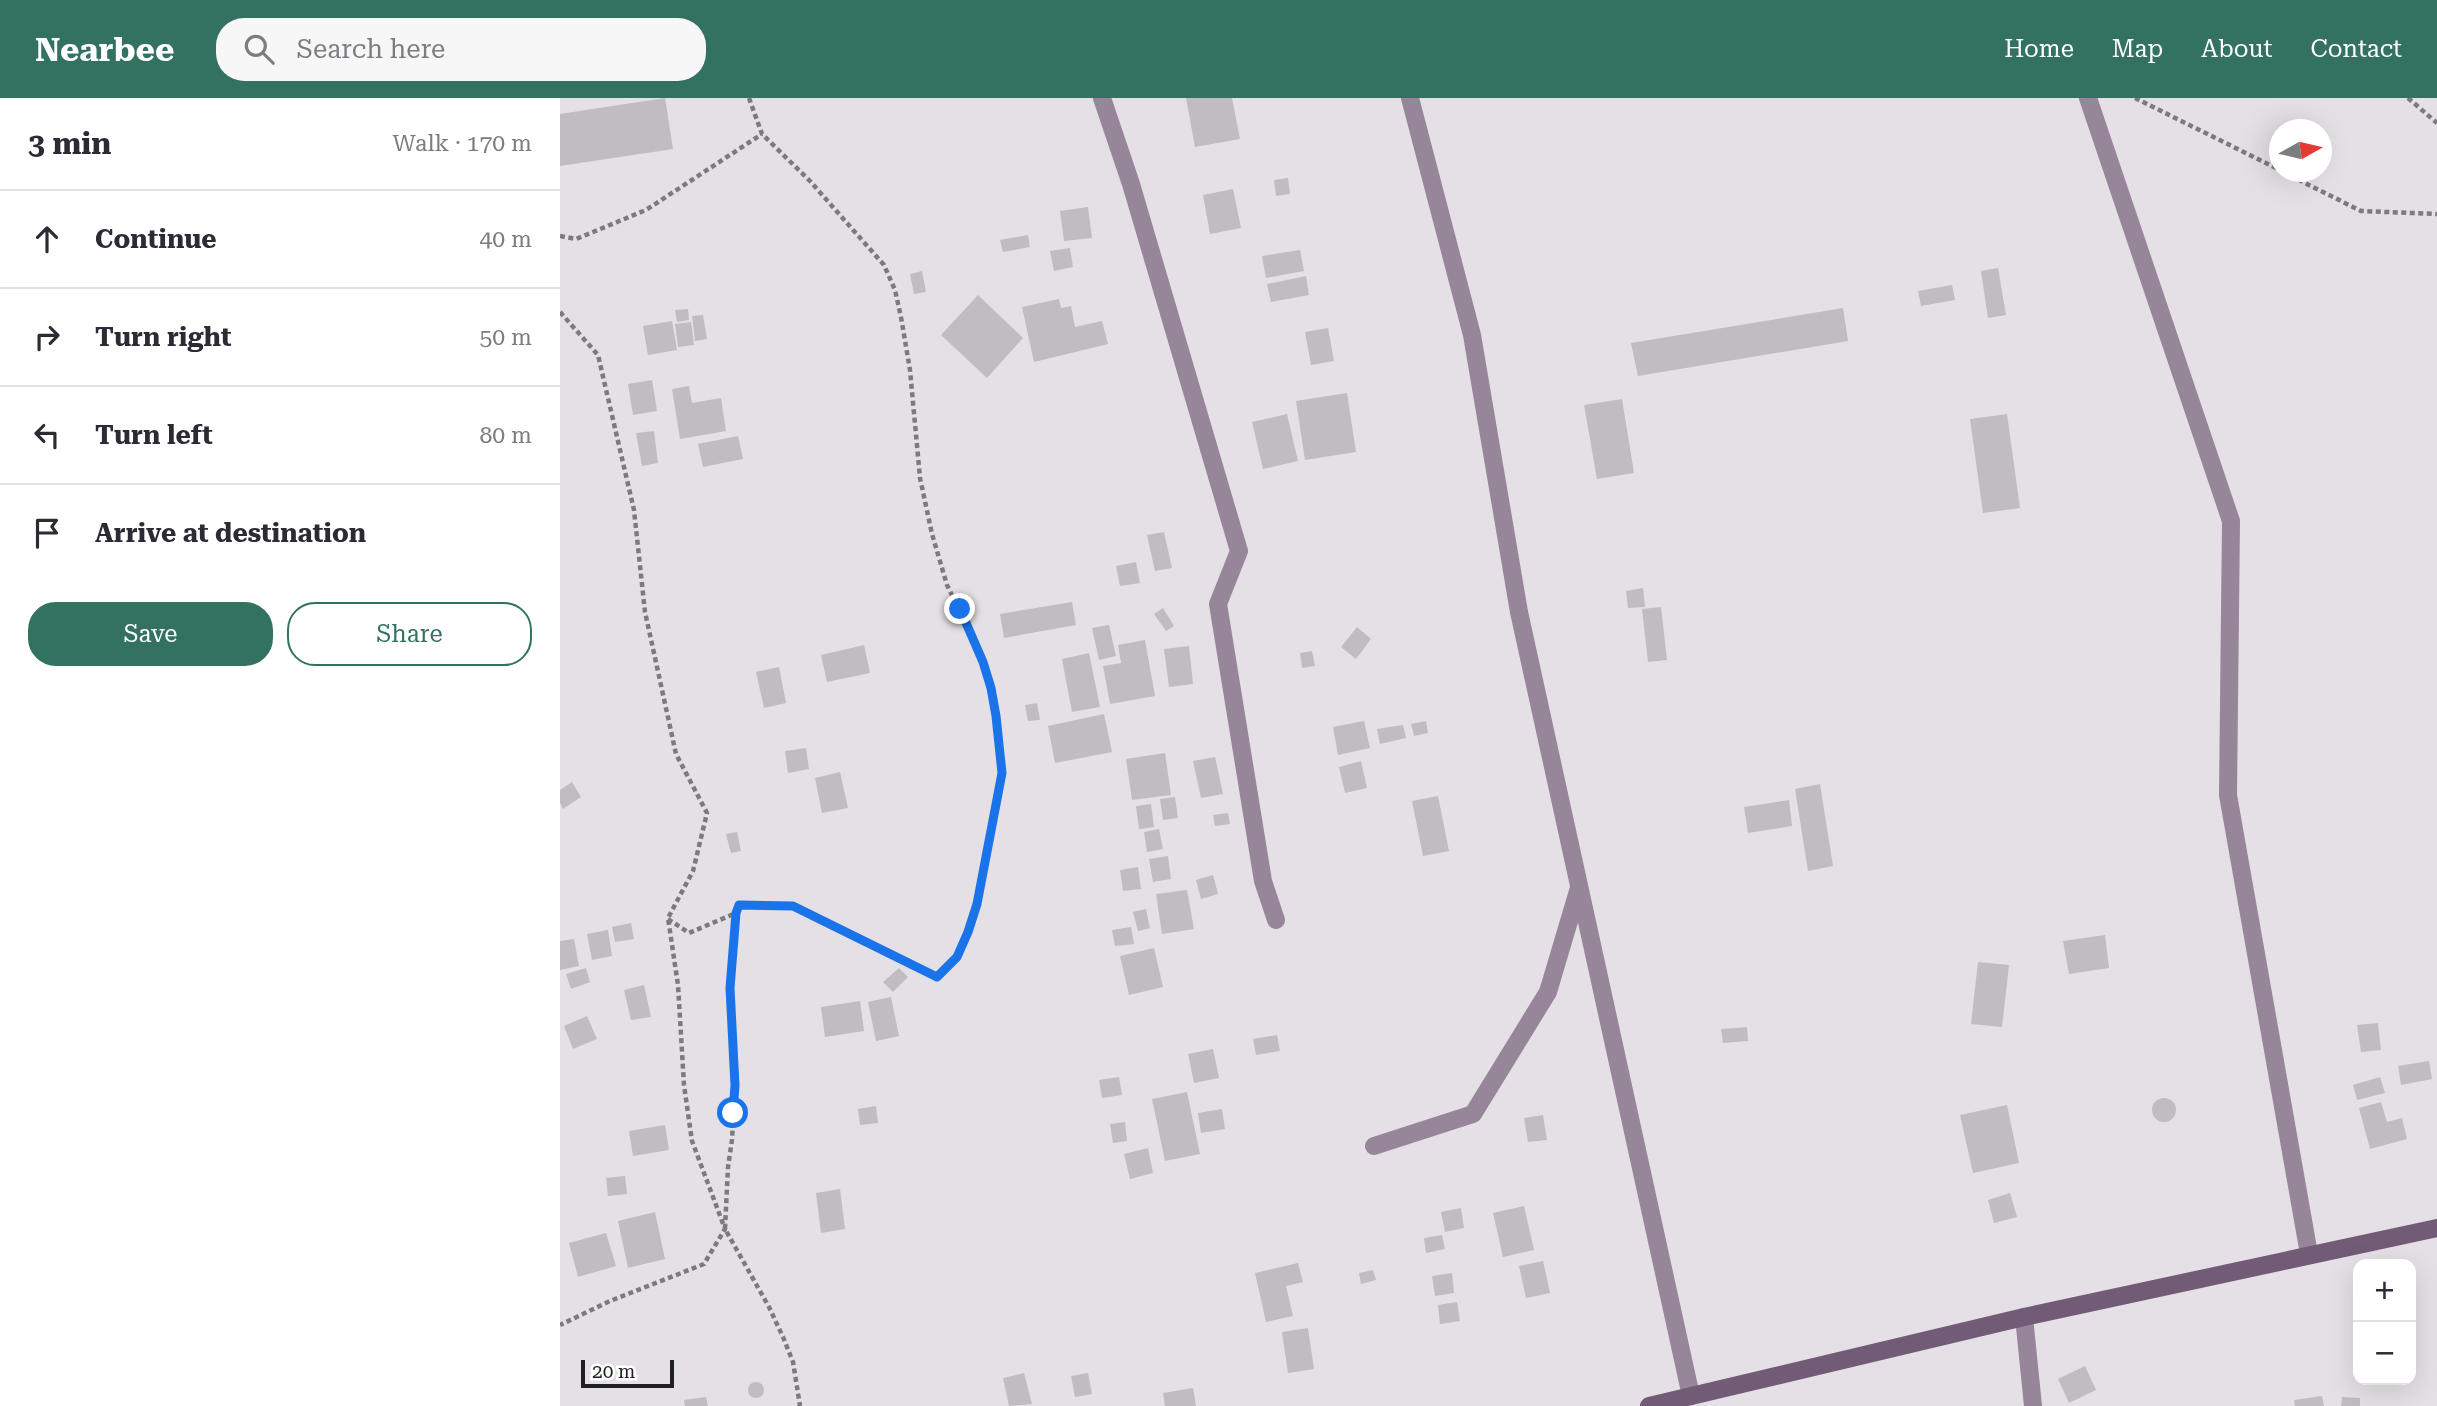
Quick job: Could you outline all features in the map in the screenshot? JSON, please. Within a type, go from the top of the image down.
[{"type":"street","points":[[1102,98],[1131,184],[1240,551],[1218,604],[1263,881],[1276,920]]},
{"type":"street","points":[[1409,98],[1472,335],[1519,612],[1691,1396]]},
{"type":"street","points":[[2088,98],[2231,521],[2228,795],[2309,1254]]},
{"type":"street","points":[[1374,1146],[1474,1114],[1548,992],[1579,890]]},
{"type":"street","points":[[1649,1406],[2024,1317],[2437,1228]]},
{"type":"street","points":[[2024,1317],[2033,1406]]},
{"type":"path","points":[[560,1325],[610,1301],[704,1264],[725,1229],[727,1167],[732,1140],[735,1085],[730,988],[736,913],[739,905],[793,906],[937,977],[957,957],[977,904],[1002,773],[991,688],[972,636],[947,585],[925,504],[916,451],[910,370],[895,290],[884,265],[810,181],[762,134],[749,98]]},
{"type":"path","points":[[2135,98],[2269,165]]},
{"type":"path","points":[[2408,98],[2437,123]]},
{"type":"path","points":[[560,236],[576,239],[646,210],[762,134]]},
{"type":"path","points":[[2303,182],[2361,211],[2437,214]]},
{"type":"path","points":[[560,312],[598,355],[634,510],[645,612],[676,754],[707,813],[693,871],[667,918],[678,985],[684,1085],[692,1141],[725,1229],[783,1337],[793,1362],[800,1406]]},
{"type":"path","points":[[667,918],[689,933],[736,913]]},
{"type":"building","points":[[665,98],[673,149],[560,166],[560,114]]},
{"type":"building","points":[[1186,98],[1232,98],[1240,139],[1195,147]]},
{"type":"building","points":[[1288,178],[1290,194],[1276,196],[1274,180]]},
{"type":"building","points":[[1233,189],[1241,228],[1210,234],[1203,195]]},
{"type":"building","points":[[1088,207],[1092,238],[1064,241],[1060,211]]},
{"type":"building","points":[[1028,235],[1030,247],[1003,252],[1000,240]]},
{"type":"building","points":[[1070,248],[1073,267],[1054,271],[1050,251]]},
{"type":"building","points":[[1300,250],[1304,271],[1266,278],[1262,256]]},
{"type":"building","points":[[1998,268],[2006,315],[1988,318],[1981,271]]},
{"type":"building","points":[[922,271],[926,292],[914,294],[910,274]]},
{"type":"building","points":[[1306,276],[1309,295],[1271,302],[1267,284]]},
{"type":"building","points":[[1952,285],[1955,300],[1921,306],[1918,291]]},
{"type":"building","points":[[978,295],[1023,338],[987,378],[941,335]]},
{"type":"building","points":[[1059,299],[1061,308],[1071,306],[1075,327],[1102,321],[1108,344],[1034,362],[1022,307]]},
{"type":"building","points":[[1843,308],[1848,341],[1638,376],[1631,343]]},
{"type":"building","points":[[688,309],[689,320],[677,322],[675,310]]},
{"type":"building","points":[[703,315],[707,339],[695,341],[692,316]]},
{"type":"building","points":[[672,321],[677,350],[648,355],[643,326]]},
{"type":"building","points":[[691,322],[694,345],[678,347],[675,324]]},
{"type":"building","points":[[1328,328],[1334,361],[1311,365],[1305,332]]},
{"type":"building","points":[[652,380],[657,411],[633,415],[628,384]]},
{"type":"building","points":[[689,386],[692,403],[721,398],[726,431],[680,439],[672,389]]},
{"type":"building","points":[[1347,393],[1356,452],[1305,460],[1296,401]]},
{"type":"building","points":[[1622,399],[1634,473],[1597,479],[1584,405]]},
{"type":"building","points":[[1287,414],[1298,461],[1263,469],[1252,422]]},
{"type":"building","points":[[2007,414],[2020,508],[1983,513],[1970,419]]},
{"type":"building","points":[[654,431],[658,463],[642,466],[636,433]]},
{"type":"building","points":[[738,436],[743,459],[703,467],[698,444]]},
{"type":"building","points":[[1164,532],[1172,568],[1155,571],[1147,535]]},
{"type":"building","points":[[1136,562],[1140,583],[1120,586],[1116,566]]},
{"type":"building","points":[[1643,588],[1645,607],[1628,608],[1626,591]]},
{"type":"building","points":[[1072,602],[1076,625],[1004,638],[1000,614]]},
{"type":"building","points":[[1661,607],[1667,660],[1648,662],[1642,609]]},
{"type":"building","points":[[1163,608],[1174,626],[1166,631],[1154,614]]},
{"type":"building","points":[[1109,625],[1116,656],[1099,660],[1092,628]]},
{"type":"building","points":[[1357,627],[1371,639],[1356,659],[1341,647]]},
{"type":"building","points":[[1145,640],[1155,696],[1110,704],[1103,666],[1121,663],[1118,645]]},
{"type":"building","points":[[864,645],[870,673],[827,682],[821,655]]},
{"type":"building","points":[[1189,646],[1193,684],[1169,687],[1164,649]]},
{"type":"building","points":[[1312,651],[1315,666],[1302,668],[1300,653]]},
{"type":"building","points":[[1089,653],[1100,707],[1072,712],[1062,659]]},
{"type":"building","points":[[779,667],[786,703],[764,708],[756,672]]},
{"type":"building","points":[[1037,703],[1040,720],[1028,721],[1025,705]]},
{"type":"building","points":[[1104,714],[1112,752],[1055,763],[1048,726]]},
{"type":"building","points":[[1364,721],[1370,748],[1338,755],[1333,727]]},
{"type":"building","points":[[1426,721],[1428,733],[1414,736],[1411,724]]},
{"type":"building","points":[[1403,725],[1406,738],[1380,744],[1377,729]]},
{"type":"building","points":[[806,748],[809,769],[788,773],[785,751]]},
{"type":"building","points":[[1165,753],[1171,795],[1132,800],[1126,759]]},
{"type":"building","points":[[1215,757],[1223,794],[1201,798],[1193,761]]},
{"type":"building","points":[[1361,761],[1367,788],[1345,793],[1339,767]]},
{"type":"building","points":[[840,772],[848,808],[822,813],[815,778]]},
{"type":"building","points":[[572,782],[581,797],[563,809],[560,790]]},
{"type":"building","points":[[1820,784],[1833,866],[1808,871],[1795,789]]},
{"type":"building","points":[[1438,796],[1449,851],[1423,856],[1412,801]]},
{"type":"building","points":[[1175,797],[1178,818],[1163,820],[1160,799]]},
{"type":"building","points":[[1789,800],[1792,826],[1748,833],[1744,807]]},
{"type":"building","points":[[1151,804],[1154,827],[1139,829],[1136,806]]},
{"type":"building","points":[[1228,813],[1230,824],[1215,826],[1213,815]]},
{"type":"building","points":[[1159,829],[1163,849],[1147,852],[1144,832]]},
{"type":"building","points":[[737,832],[741,851],[731,853],[726,834]]},
{"type":"building","points":[[1168,856],[1171,879],[1153,882],[1149,859]]},
{"type":"building","points":[[1138,867],[1141,889],[1123,891],[1120,870]]},
{"type":"building","points":[[1213,875],[1218,894],[1201,899],[1196,880]]},
{"type":"building","points":[[1187,890],[1194,929],[1162,934],[1156,894]]},
{"type":"building","points":[[1146,909],[1150,928],[1138,931],[1133,912]]},
{"type":"building","points":[[631,923],[634,939],[615,942],[612,927]]},
{"type":"building","points":[[1131,927],[1134,944],[1115,946],[1112,930]]},
{"type":"building","points":[[608,930],[612,956],[592,960],[587,934]]},
{"type":"building","points":[[2105,935],[2109,968],[2069,974],[2063,941]]},
{"type":"building","points":[[574,939],[579,966],[560,970],[560,941]]},
{"type":"building","points":[[1154,948],[1163,987],[1129,995],[1120,956]]},
{"type":"building","points":[[1978,962],[2009,965],[2002,1027],[1971,1024]]},
{"type":"building","points":[[586,968],[590,982],[571,989],[566,974]]},
{"type":"building","points":[[899,968],[908,977],[893,992],[883,982]]},
{"type":"building","points":[[644,985],[651,1017],[631,1020],[624,990]]},
{"type":"building","points":[[891,997],[899,1036],[876,1041],[868,1002]]},
{"type":"building","points":[[860,1001],[864,1031],[825,1037],[821,1007]]},
{"type":"building","points":[[587,1016],[597,1039],[573,1049],[564,1026]]},
{"type":"building","points":[[2378,1023],[2381,1050],[2361,1052],[2357,1025]]},
{"type":"building","points":[[1747,1027],[1748,1041],[1723,1043],[1721,1029]]},
{"type":"building","points":[[1277,1035],[1280,1051],[1256,1055],[1253,1039]]},
{"type":"building","points":[[1213,1049],[1219,1078],[1194,1083],[1188,1054]]},
{"type":"building","points":[[2429,1061],[2432,1079],[2401,1085],[2398,1066]]},
{"type":"building","points":[[1119,1077],[1122,1095],[1102,1098],[1099,1080]]},
{"type":"building","points":[[2380,1077],[2385,1093],[2357,1100],[2353,1085]]},
{"type":"building","points":[[1187,1092],[1200,1154],[1165,1161],[1152,1099]]},
{"type":"building","points":[[2164,1098],[2173,1101],[2176,1110],[2173,1119],[2164,1122],[2155,1119],[2152,1110],[2155,1101]]},
{"type":"building","points":[[2381,1102],[2387,1122],[2402,1118],[2407,1139],[2370,1149],[2359,1108]]},
{"type":"building","points":[[2007,1105],[2019,1163],[1973,1173],[1960,1115]]},
{"type":"building","points":[[876,1106],[878,1123],[860,1125],[858,1109]]},
{"type":"building","points":[[1222,1109],[1225,1129],[1201,1133],[1198,1113]]},
{"type":"building","points":[[1543,1115],[1547,1140],[1528,1142],[1524,1118]]},
{"type":"building","points":[[1125,1122],[1127,1141],[1113,1143],[1110,1124]]},
{"type":"building","points":[[665,1125],[669,1150],[633,1156],[629,1131]]},
{"type":"building","points":[[1148,1148],[1153,1173],[1130,1179],[1124,1154]]},
{"type":"building","points":[[625,1176],[627,1194],[608,1196],[606,1178]]},
{"type":"building","points":[[840,1189],[845,1229],[821,1233],[816,1193]]},
{"type":"building","points":[[2010,1193],[2017,1217],[1994,1223],[1988,1200]]},
{"type":"building","points":[[1524,1206],[1534,1250],[1503,1257],[1493,1213]]},
{"type":"building","points":[[1461,1208],[1464,1228],[1445,1232],[1441,1212]]},
{"type":"building","points":[[655,1212],[665,1259],[628,1268],[618,1221]]},
{"type":"building","points":[[606,1233],[616,1266],[578,1277],[569,1243]]},
{"type":"building","points":[[1442,1235],[1445,1249],[1426,1253],[1424,1238]]},
{"type":"building","points":[[1543,1261],[1550,1293],[1526,1298],[1519,1266]]},
{"type":"building","points":[[1298,1263],[1303,1282],[1286,1286],[1293,1316],[1266,1322],[1255,1273]]},
{"type":"building","points":[[1373,1270],[1376,1280],[1361,1284],[1359,1273]]},
{"type":"building","points":[[1452,1273],[1454,1293],[1435,1296],[1432,1276]]},
{"type":"building","points":[[1457,1302],[1460,1321],[1440,1324],[1438,1305]]},
{"type":"building","points":[[1308,1328],[1314,1369],[1288,1373],[1282,1332]]},
{"type":"building","points":[[2085,1366],[2096,1390],[2069,1403],[2058,1379]]},
{"type":"building","points":[[1024,1373],[1032,1404],[1009,1406],[1003,1378]]},
{"type":"building","points":[[1088,1373],[1092,1394],[1075,1397],[1071,1376]]},
{"type":"building","points":[[756,1382],[762,1384],[762,1396],[756,1398],[750,1396],[748,1390],[750,1384]]},
{"type":"building","points":[[1193,1388],[1196,1406],[1165,1406],[1163,1393]]},
{"type":"building","points":[[2322,1396],[2324,1406],[2295,1406],[2294,1400]]},
{"type":"building","points":[[706,1397],[708,1406],[685,1406],[684,1400]]},
{"type":"building","points":[[2342,1397],[2360,1398],[2360,1406],[2341,1406]]},
{"type":"route","points":[[733,1113],[735,1085],[730,988],[736,913],[739,905],[793,906],[937,977],[957,957],[977,904],[1002,773],[991,688],[960,609]]}]
